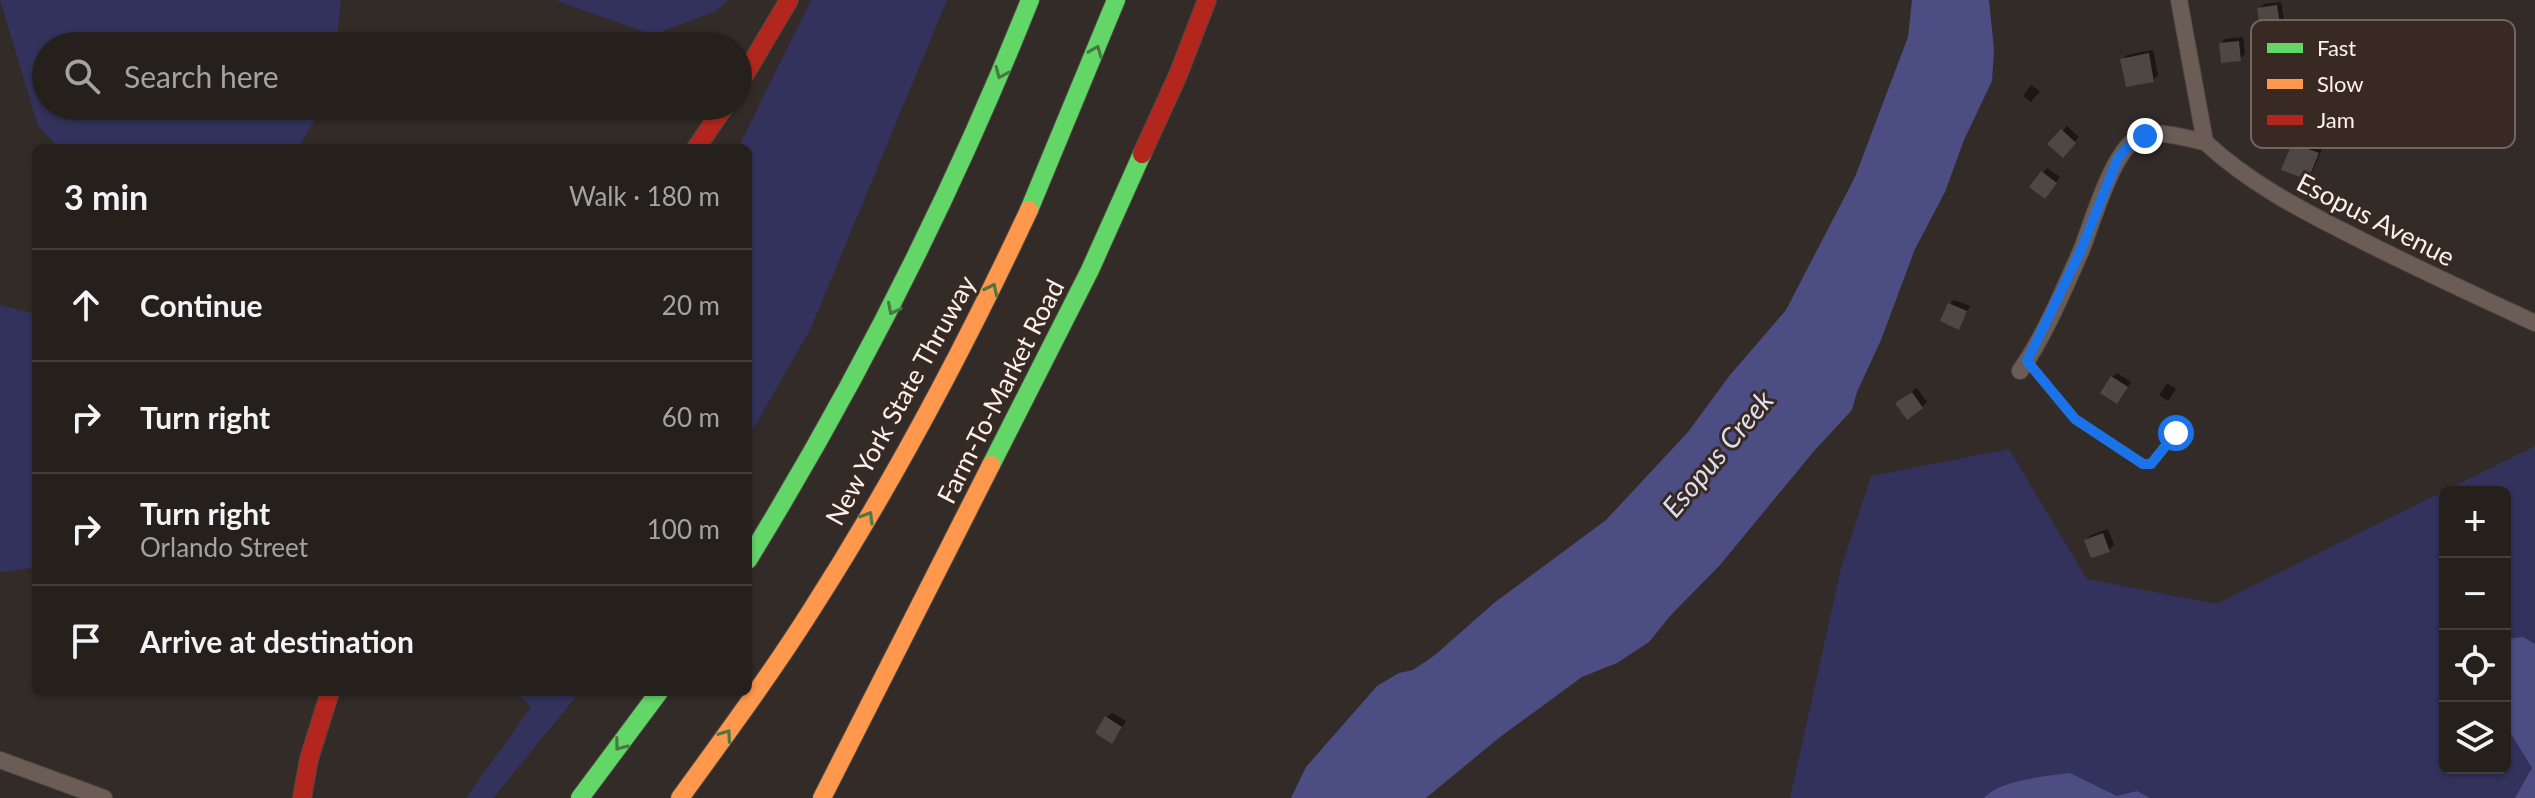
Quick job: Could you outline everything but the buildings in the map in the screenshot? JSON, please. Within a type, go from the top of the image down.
[{"type":"main road","points":[[752,62],[789,0]]},
{"type":"main road","name":"New York State Thruway","points":[[752,553],[837,412],[899,295],[978,128],[1030,0]]},
{"type":"main road","name":"New York State Thruway","points":[[680,798],[838,568],[939,393],[1034,197],[1116,0]]},
{"type":"main road","name":"Farm-To-Market Road","points":[[822,798],[1090,270],[1178,75],[1207,0]]},
{"type":"main road","points":[[699,144],[715,120]]},
{"type":"main road","points":[[302,798],[311,748],[329,696]]},
{"type":"main road","points":[[580,798],[656,696]]},
{"type":"street","points":[[2023,366],[2080,252],[2118,158],[2133,141],[2145,136],[2165,133],[2205,142],[2179,0]]},
{"type":"street","name":"Esopus Avenue","points":[[2205,142],[2285,202],[2535,323]]},
{"type":"street","points":[[0,760],[79,794],[104,798]]},
{"type":"lane","points":[[2023,366],[2075,419],[2143,464],[2151,464],[2176,433]]},
{"type":"shaded area","points":[[0,0],[341,0],[338,32],[32,32],[32,106]]},
{"type":"shaded area","points":[[555,0],[728,0],[716,11],[661,32],[645,32]]},
{"type":"shaded area","points":[[811,0],[947,0],[811,328],[752,431],[752,144],[740,144]]},
{"type":"shaded area","points":[[36,120],[314,120],[300,144],[55,144]]},
{"type":"shaded area","points":[[0,305],[32,313],[32,567],[0,572]]},
{"type":"shaded area","points":[[2535,446],[2535,798],[1790,798],[1841,568],[1871,476],[2009,449],[2087,579],[2216,604],[2439,494],[2439,774],[2511,774],[2511,486],[2454,486]]},
{"type":"shaded area","points":[[520,696],[577,696],[493,798],[466,798],[531,707]]},
{"type":"water","name":"Esopus Creek","points":[[1912,0],[1989,0],[1994,50],[1992,81],[1964,140],[1945,192],[1915,249],[1852,410],[1720,565],[1649,642],[1617,663],[1582,677],[1500,737],[1426,798],[1291,798],[1306,767],[1377,686],[1399,673],[1413,670],[1435,655],[1494,603],[1606,520],[1688,432],[1730,375],[1786,310],[1855,177],[1908,37]]},
{"type":"water","points":[[2523,637],[2535,644],[2535,798],[2515,798],[2532,768],[2511,734],[2511,638]]},
{"type":"water","points":[[2070,773],[2117,796],[2137,791],[2150,798],[1984,798],[2012,783]]},
{"type":"traffic: fast","points":[[752,553],[828,424],[901,286],[936,216],[1030,0]]},
{"type":"traffic: fast","points":[[1029,210],[1116,0]]},
{"type":"traffic: fast","points":[[991,465],[1090,270],[1142,154]]},
{"type":"traffic: fast","points":[[580,798],[656,696]]},
{"type":"traffic: slow","points":[[680,798],[748,705],[872,512],[954,363],[1029,210]]},
{"type":"traffic: slow","points":[[822,798],[991,465]]},
{"type":"traffic: jam","points":[[752,62],[789,0]]},
{"type":"traffic: jam","points":[[1142,154],[1178,75],[1207,0]]},
{"type":"traffic: jam","points":[[699,144],[715,120]]},
{"type":"traffic: jam","points":[[302,798],[309,759],[329,696]]},
{"type":"route","points":[[2145,136],[2133,141],[2118,158],[2080,252],[2027,361],[2075,419],[2143,464],[2151,464],[2158,458],[2176,433]]}]
